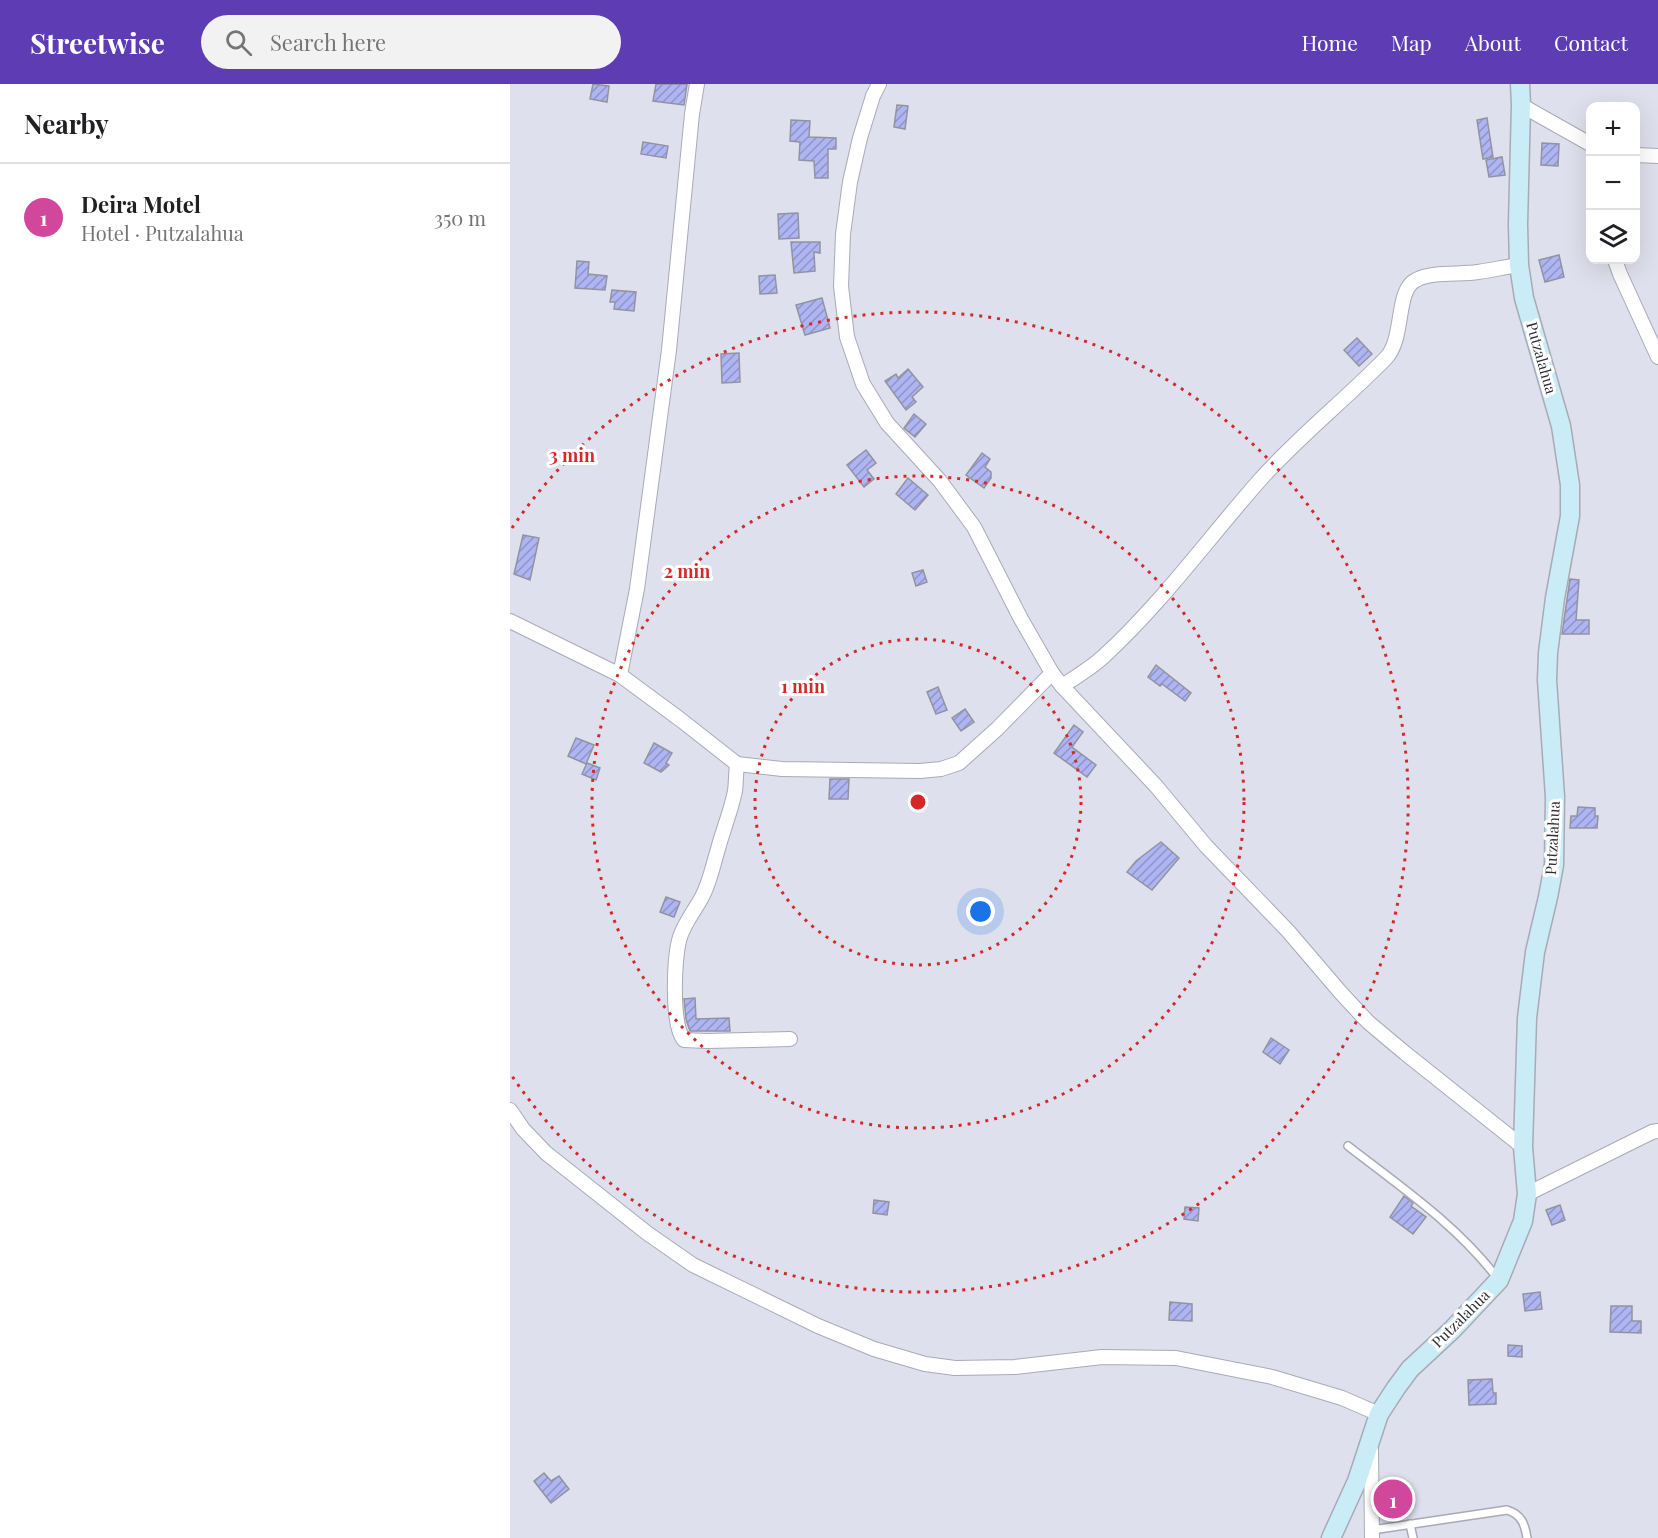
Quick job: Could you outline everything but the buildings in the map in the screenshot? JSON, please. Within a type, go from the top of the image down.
[{"type":"street","points":[[620,675],[637,589],[669,350],[692,114],[697,84]]},
{"type":"street","points":[[879,84],[860,138],[844,224],[841,286],[847,337],[863,384],[887,423],[940,481],[974,527],[1021,619],[1062,686],[1156,786],[1206,846],[1288,931],[1368,1022],[1523,1147]]},
{"type":"street","name":"Putzalahua","points":[[1332,1538],[1356,1481],[1380,1414],[1410,1369],[1452,1330],[1499,1280],[1523,1221],[1527,1194],[1523,1147],[1527,1018],[1535,952],[1554,865],[1555,797],[1547,680],[1548,653],[1555,598],[1570,516],[1570,485],[1561,426],[1524,298],[1519,265],[1520,84]]},
{"type":"street","points":[[1521,105],[1586,142]]},
{"type":"street","points":[[1640,155],[1658,156]]},
{"type":"street","points":[[1616,264],[1658,357]]},
{"type":"street","points":[[1062,686],[1101,659],[1149,612],[1260,480],[1390,353],[1397,339],[1407,288],[1415,280],[1428,276],[1477,272],[1519,265]]},
{"type":"street","points":[[510,621],[620,675],[737,764],[782,769],[920,771],[941,769],[959,763],[997,729],[1052,673]]},
{"type":"street","points":[[737,764],[734,793],[708,882],[680,938],[675,991],[678,1028],[684,1040],[790,1039]]},
{"type":"street","points":[[510,1110],[523,1130],[546,1153],[647,1233],[693,1264],[818,1326],[874,1349],[925,1364],[955,1368],[1015,1367],[1102,1357],[1176,1358],[1272,1377],[1342,1398],[1380,1414]]},
{"type":"street","points":[[1527,1194],[1658,1131]]},
{"type":"street","points":[[1371,1442],[1371,1534]]},
{"type":"lane","points":[[1348,1146],[1452,1227],[1499,1280]]},
{"type":"lane","points":[[1371,1534],[1410,1524],[1507,1510],[1520,1517],[1527,1538]]},
{"type":"lane","points":[[1410,1524],[1413,1538]]},
{"type":"place","name":"Deira Motel","points":[[1393,1499]]}]
